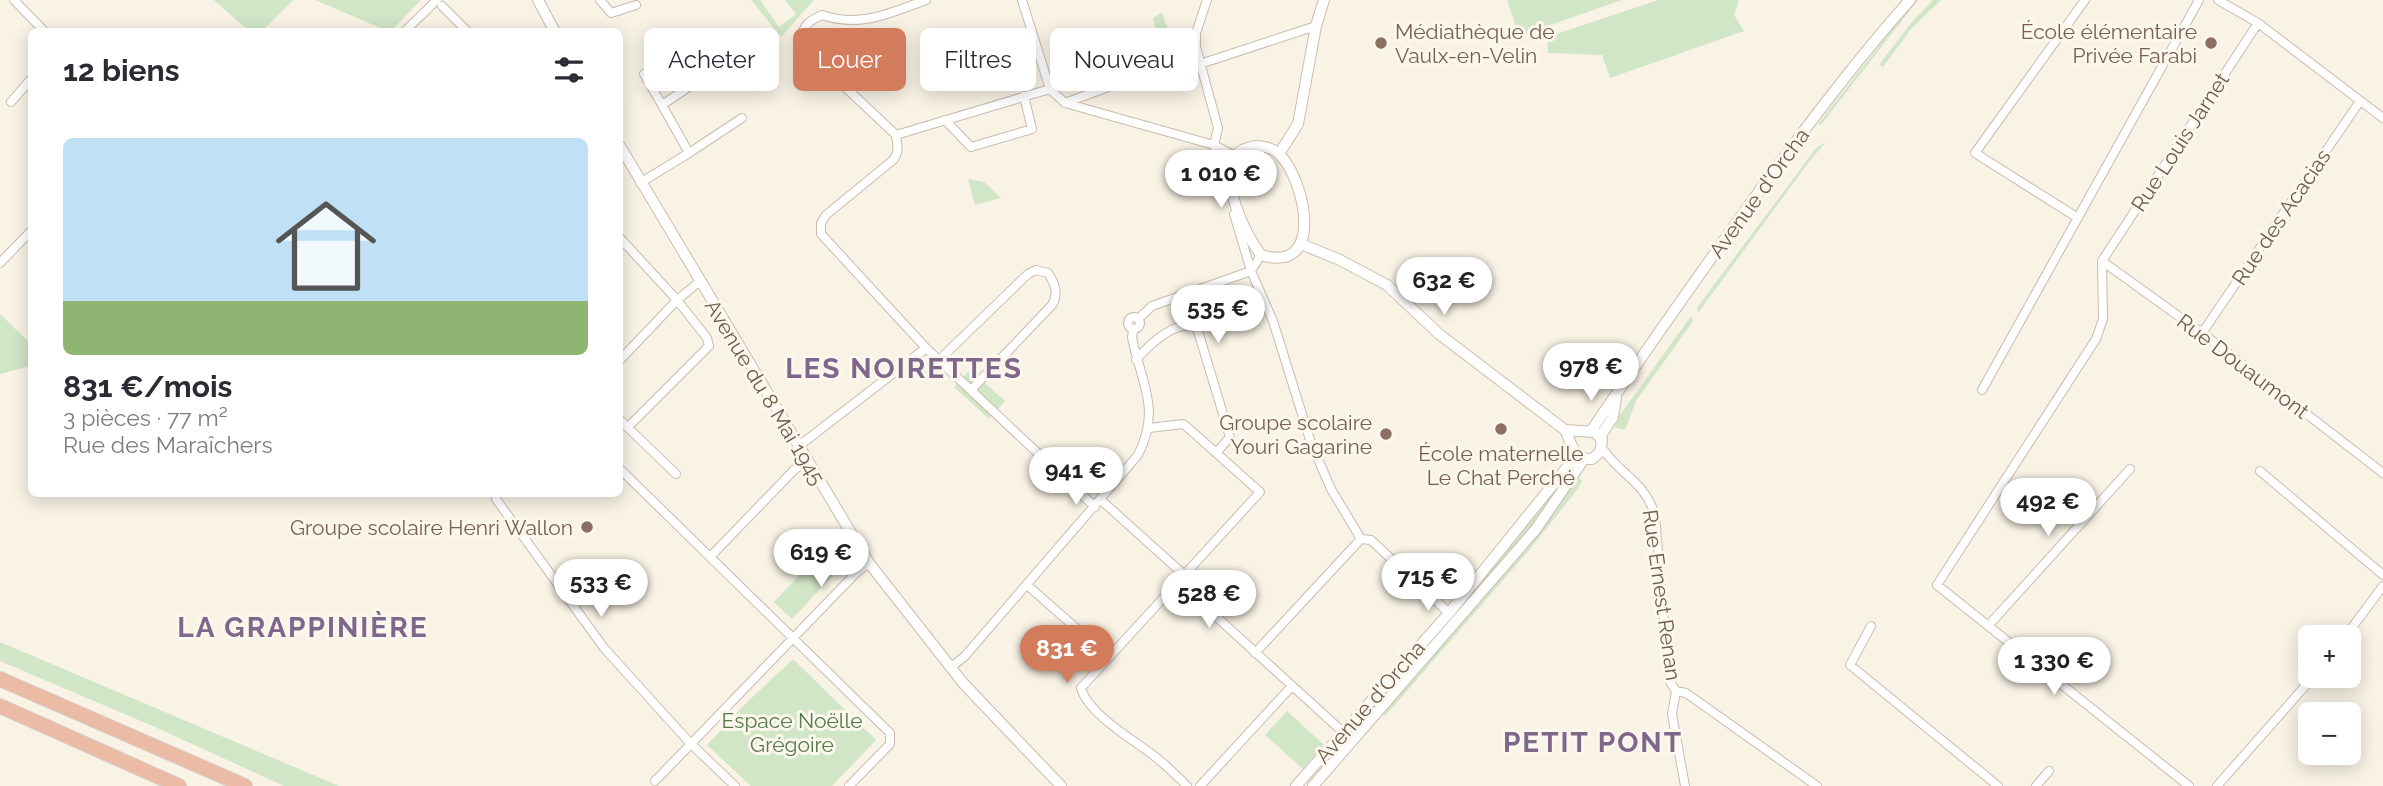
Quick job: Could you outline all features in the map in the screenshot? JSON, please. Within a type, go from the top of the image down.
[{"type":"highway","points":[[0,679],[245,786]]},
{"type":"highway","points":[[0,706],[179,786]]},
{"type":"street","points":[[14,0],[41,28]]},
{"type":"street","points":[[538,0],[553,28]]},
{"type":"street","points":[[600,0],[611,13],[636,5]]},
{"type":"street","points":[[926,0],[873,19],[841,22],[822,15],[809,21],[802,30],[800,41],[808,52],[896,135],[897,155],[826,215],[820,229],[821,234],[926,348],[1098,504],[1184,574],[1194,585],[1195,597],[1344,733]]},
{"type":"street","points":[[896,135],[1050,89],[1022,0]]},
{"type":"street","points":[[1198,28],[1207,0]]},
{"type":"street","points":[[1279,154],[1298,124],[1316,26],[1324,0]]},
{"type":"street","name":"Avenue d'Orcha","points":[[1296,786],[1613,417],[1617,393],[1677,304],[1804,130],[1910,0]]},
{"type":"street","points":[[2078,218],[1975,153],[2085,0]]},
{"type":"street","points":[[1982,390],[2199,0]]},
{"type":"street","points":[[2218,0],[2258,23],[2383,118]]},
{"type":"street","points":[[409,28],[439,3],[464,28]]},
{"type":"street","name":"Rue Louis Jarnet","points":[[2102,261],[2258,23]]},
{"type":"street","points":[[1199,64],[1316,26]]},
{"type":"street","points":[[1198,59],[1218,128],[1214,145],[1251,271],[1273,321],[1311,443],[1331,489],[1361,539]]},
{"type":"street","points":[[11,102],[28,83]]},
{"type":"street","points":[[654,91],[689,153]]},
{"type":"street","points":[[662,105],[682,91]]},
{"type":"street","points":[[1052,91],[1065,103],[1214,145],[1235,156]]},
{"type":"street","points":[[1065,103],[1097,91]]},
{"type":"street","points":[[944,120],[971,147],[1020,133],[1032,129],[1024,96]]},
{"type":"street","name":"Rue des Acacias","points":[[2202,334],[2360,101]]},
{"type":"street","points":[[640,183],[742,118]]},
{"type":"street","points":[[1255,146],[1265,146],[1279,154],[1286,163],[1297,189],[1305,228],[1301,244],[1292,254],[1283,258],[1261,255],[1251,242],[1235,204],[1231,166],[1235,156],[1242,150],[1255,146]]},
{"type":"street","name":"Avenue du 8 Mai 1945","points":[[623,152],[869,563],[950,668],[1061,786]]},
{"type":"street","points":[[0,263],[28,234]]},
{"type":"street","points":[[623,244],[677,300],[707,338],[709,346],[628,427]]},
{"type":"street","name":"Rue Ernest Renan","points":[[1301,244],[1340,260],[1387,285],[1438,334],[1639,484],[1652,503],[1668,669],[1670,682],[1676,691],[1672,714],[1685,786]]},
{"type":"street","points":[[950,668],[965,656],[1138,455],[1149,428],[1150,410],[1136,360],[1133,330],[1128,325],[1129,320],[1138,318],[1152,306],[1251,271],[1261,255]]},
{"type":"street","points":[[2102,261],[2103,319],[2096,339],[1937,585],[2189,786]]},
{"type":"street","name":"Rue Douaumont","points":[[2102,261],[2383,472]]},
{"type":"street","points":[[939,360],[1028,274],[1036,270],[1048,274],[1054,282],[1056,298],[971,390]]},
{"type":"street","points":[[623,357],[677,300],[699,282]]},
{"type":"street","points":[[1217,452],[1230,437],[1197,328],[1202,320],[1230,311]]},
{"type":"street","points":[[1136,360],[1158,337],[1188,325],[1197,328]]},
{"type":"street","points":[[799,449],[804,442],[926,348]]},
{"type":"street","points":[[623,423],[676,474]]},
{"type":"street","points":[[1149,428],[1182,424],[1260,492],[1082,688],[1083,694],[1113,727],[1150,753],[1187,786]]},
{"type":"street","name":"Rue Ernest Renan","points":[[1565,430],[1573,443],[1590,446]]},
{"type":"street","name":"Avenue d'Orcha","points":[[1313,786],[1536,529],[1590,446]]},
{"type":"street","points":[[710,557],[794,470],[806,461]]},
{"type":"street","points":[[1988,626],[2130,469]]},
{"type":"street","points":[[2260,471],[2383,575]]},
{"type":"street","points":[[623,472],[890,733],[890,744],[849,786]]},
{"type":"street","points":[[496,497],[604,648],[691,744],[735,786]]},
{"type":"street","points":[[1361,539],[1371,540],[1448,612]]},
{"type":"street","points":[[1255,653],[1361,539]]},
{"type":"street","points":[[655,780],[857,572],[869,563]]},
{"type":"street","points":[[1027,585],[1109,657]]},
{"type":"street","points":[[2354,625],[2383,586]]},
{"type":"street","points":[[1871,626],[1850,665],[1998,786]]},
{"type":"street","points":[[1200,786],[1292,685]]},
{"type":"street","points":[[2217,786],[2303,688]]},
{"type":"street","points":[[1676,691],[1686,693],[1816,786]]},
{"type":"street","points":[[2036,786],[2049,771]]},
{"type":"green space","points":[[214,0],[293,0],[265,28],[246,28]]},
{"type":"green space","points":[[315,0],[421,0],[394,28],[381,28]]},
{"type":"green space","points":[[751,0],[760,0],[779,27],[796,14],[785,0],[814,0],[781,37],[779,28],[774,28]]},
{"type":"green space","points":[[1507,0],[1622,0],[1519,36]]},
{"type":"green space","points":[[1658,0],[1739,0],[1734,15],[1744,31],[1610,78],[1602,55],[1548,53],[1547,37]]},
{"type":"green space","points":[[1915,0],[1918,0],[1820,126],[1819,123]]},
{"type":"green space","points":[[1933,0],[1941,0],[1911,29],[1883,67],[1879,65],[1911,23]]},
{"type":"green space","points":[[1162,12],[1167,28],[1156,28],[1153,18]]},
{"type":"green space","points":[[1826,142],[1698,313],[1697,308],[1816,148]]},
{"type":"green space","points":[[968,179],[984,182],[1001,198],[975,205]]},
{"type":"green space","points":[[0,314],[28,341],[28,367],[0,374]]},
{"type":"green space","points":[[1691,316],[1693,321],[1636,401],[1625,430],[1614,427],[1617,419]]},
{"type":"green space","points":[[970,370],[1005,401],[989,419],[954,387]]},
{"type":"green space","points":[[1568,471],[1542,515],[1383,699],[1380,697],[1506,551]]},
{"type":"green space","points":[[1577,475],[1582,481],[1577,490],[1531,548],[1386,715],[1382,714],[1527,546]]},
{"type":"green space","points":[[838,535],[850,557],[792,619],[774,602]]},
{"type":"green space","points":[[0,642],[339,786],[284,786],[0,661]]},
{"type":"green space","name":"Espace Noëlle Grégoire","points":[[793,659],[876,740],[832,786],[751,786],[707,745],[740,709]]},
{"type":"green space","points":[[1287,711],[1324,745],[1303,769],[1265,735]]},
{"type":"place","name":"Médiathèque de Vaulx-en-Velin","points":[[1381,43]]},
{"type":"place","name":"École élémentaire Privée Farabi","points":[[2211,43]]},
{"type":"place","name":"École maternelle Le Chat Perché","points":[[1501,429]]},
{"type":"place","name":"Groupe scolaire Youri Gagarine","points":[[1386,434]]},
{"type":"place","name":"Groupe scolaire Henri Wallon","points":[[587,527]]},
{"type":"district","name":"LES NOIRETTES","points":[[904,368]]},
{"type":"district","name":"LA GRAPPINIÈRE","points":[[303,627]]},
{"type":"district","name":"PETIT PONT","points":[[1593,742]]}]
